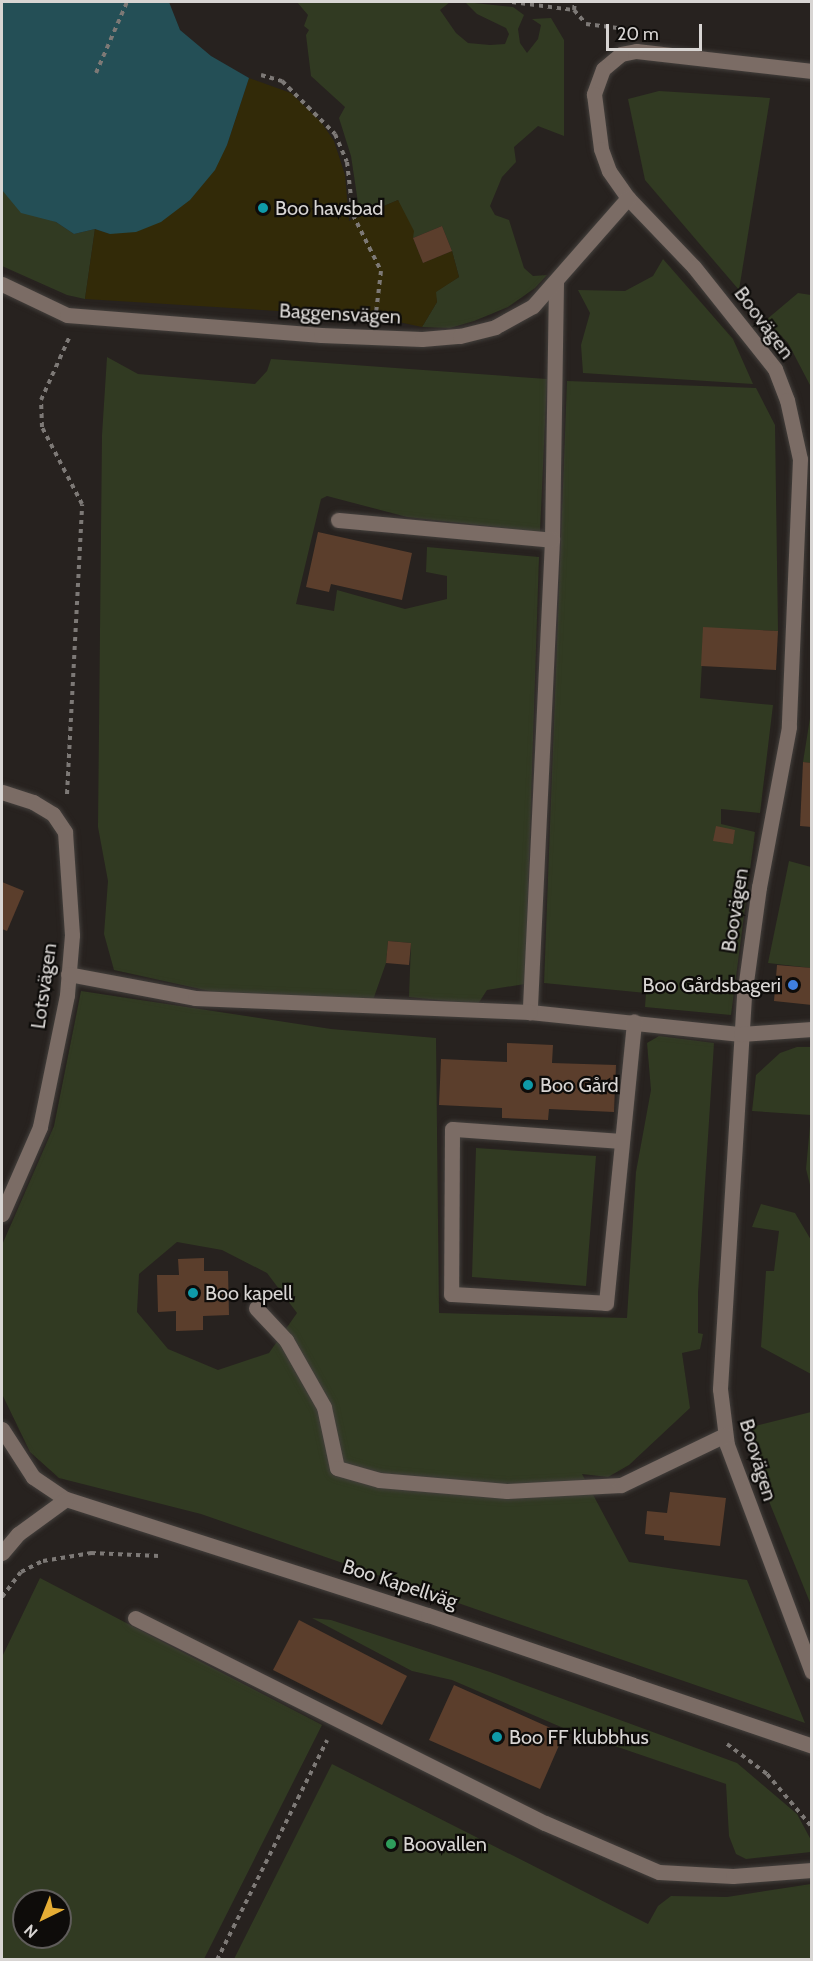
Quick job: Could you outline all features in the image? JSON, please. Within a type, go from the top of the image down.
[{"type":"street","name":"Boovägen","points":[[812,71],[672,52],[636,51],[612,60],[596,80],[595,107],[601,149],[609,171],[628,198],[694,267],[775,369],[787,400],[800,459],[789,727],[759,887],[741,1034],[720,1369],[725,1435],[812,1672]]},
{"type":"street","name":"Baggensvägen","points":[[2,284],[34,302],[80,315],[381,337],[460,336],[495,327],[533,306],[556,283],[579,249],[628,198]]},
{"type":"street","points":[[530,1012],[552,540],[556,283]]},
{"type":"street","points":[[338,520],[552,540]]},
{"type":"street","points":[[2,792],[33,802],[53,814],[65,832]]},
{"type":"street","name":"Lotsvägen","points":[[2,1214],[40,1128],[68,974],[72,934],[65,832]]},
{"type":"street","points":[[68,974],[195,998],[530,1012],[634,1021],[741,1034],[812,1029]]},
{"type":"street","points":[[621,1141],[452,1129],[451,1294],[606,1303],[634,1021]]},
{"type":"street","points":[[256,1308],[286,1340],[324,1407],[337,1468],[378,1480],[507,1491],[621,1485],[725,1435]]},
{"type":"street","name":"Boo Kapellväg","points":[[2,1429],[33,1477],[66,1499],[428,1615],[812,1746]]},
{"type":"street","points":[[2,1553],[18,1534],[66,1499]]},
{"type":"street","points":[[135,1618],[545,1823],[659,1872],[733,1876],[812,1870]]},
{"type":"path","points":[[96,73],[127,2]]},
{"type":"path","points":[[512,2],[574,10],[575,2]]},
{"type":"path","points":[[261,75],[282,81],[336,134],[346,162],[353,215],[381,271],[375,317],[381,337]]},
{"type":"path","points":[[65,832],[82,504],[42,427],[41,400],[80,315]]},
{"type":"path","points":[[2,1597],[21,1572],[43,1562],[91,1553],[135,1553],[167,1558]]},
{"type":"path","points":[[217,1959],[339,1718]]},
{"type":"path","points":[[723,1742],[767,1774],[812,1827]]},
{"type":"green space","points":[[297,2],[450,2],[440,10],[456,33],[468,43],[490,45],[505,44],[509,34],[506,28],[477,14],[465,2],[513,7],[524,15],[518,29],[520,43],[527,53],[538,39],[541,25],[532,19],[551,18],[564,40],[564,136],[538,126],[514,147],[516,162],[502,177],[490,206],[495,215],[509,220],[524,268],[533,276],[547,275],[535,288],[508,307],[474,321],[450,328],[422,327],[437,302],[435,292],[459,277],[452,251],[442,226],[413,238],[398,200],[360,216],[351,156],[339,118],[345,107],[311,76],[306,35],[309,30],[304,26],[308,15]]},
{"type":"green space","points":[[659,91],[770,98],[739,290],[645,180],[628,99]]},
{"type":"green space","points":[[2,190],[19,207],[56,222],[74,234],[95,229],[85,299],[67,295],[2,266]]},
{"type":"green space","points":[[663,259],[733,339],[753,384],[583,373],[581,345],[590,313],[578,290],[625,291],[653,276]]},
{"type":"green space","points":[[798,293],[811,295],[811,387],[788,343],[766,320]]},
{"type":"green space","points":[[107,357],[138,374],[255,384],[267,371],[271,359],[547,379],[540,532],[407,517],[327,496],[321,499],[296,604],[334,611],[337,590],[405,609],[447,599],[447,576],[426,572],[427,547],[539,557],[525,984],[487,990],[478,1004],[409,997],[411,943],[388,941],[386,963],[373,1000],[214,992],[114,970],[104,934],[108,881],[98,827],[102,435]]},
{"type":"green space","points":[[567,381],[756,388],[775,425],[778,631],[704,628],[700,698],[773,705],[760,813],[721,809],[721,824],[755,832],[731,1015],[645,1007],[646,993],[544,983]]},
{"type":"green space","points":[[811,706],[811,763],[803,762]]},
{"type":"green space","points":[[789,861],[811,867],[811,968],[768,963]]},
{"type":"green space","points":[[81,991],[331,1029],[436,1038],[439,1313],[627,1318],[636,1172],[651,1090],[647,1043],[659,1036],[714,1043],[698,1293],[698,1333],[703,1334],[700,1349],[682,1353],[690,1408],[629,1465],[608,1477],[582,1474],[629,1562],[747,1580],[805,1723],[201,1514],[59,1478],[30,1452],[2,1394],[2,1245],[54,1126]],"holes":[[[177,1242],[222,1250],[267,1273],[297,1313],[269,1353],[218,1370],[168,1349],[137,1312],[139,1274]]]},
{"type":"green space","points":[[797,1047],[811,1047],[811,1115],[752,1111],[756,1075],[780,1053]]},
{"type":"green space","points":[[811,1115],[811,1189],[806,1169]]},
{"type":"green space","points":[[476,1148],[596,1156],[586,1286],[472,1277]]},
{"type":"green space","points":[[761,1204],[795,1213],[811,1240],[811,1374],[761,1347],[766,1271],[774,1271],[779,1231],[752,1227]]},
{"type":"green space","points":[[812,1412],[811,1605],[762,1484],[747,1428]]},
{"type":"green space","points":[[40,1578],[322,1725],[204,1959],[2,1959],[2,1657]]},
{"type":"green space","points":[[312,1618],[331,1620],[490,1672],[737,1763],[797,1814],[811,1840],[811,1852],[746,1859],[736,1854],[729,1836],[726,1784],[568,1730],[452,1680],[412,1671]]},
{"type":"green space","name":"Boovallen","points":[[332,1764],[648,1924],[658,1906],[671,1896],[727,1897],[811,1884],[811,1959],[234,1959]]},
{"type":"sand","name":"Boo havsbad","points":[[249,78],[291,93],[321,122],[334,141],[345,175],[349,221],[398,200],[414,231],[413,238],[423,263],[452,251],[459,277],[436,292],[437,302],[422,327],[375,317],[85,299],[95,229],[110,234],[227,145]]},
{"type":"water","points":[[2,2],[169,2],[180,30],[211,56],[249,78],[227,145],[215,170],[190,200],[161,222],[136,232],[110,234],[95,229],[74,234],[56,222],[21,213],[2,190]]},
{"type":"building","points":[[442,226],[452,251],[423,263],[413,238]]},
{"type":"building","points":[[318,532],[412,553],[402,600],[331,584],[329,592],[306,587]]},
{"type":"building","points":[[703,627],[778,631],[776,670],[701,666]]},
{"type":"building","points":[[803,762],[812,763],[812,827],[800,826]]},
{"type":"building","points":[[716,826],[735,830],[733,844],[713,841]]},
{"type":"building","points":[[2,882],[24,891],[7,931],[2,929]]},
{"type":"building","points":[[388,941],[411,943],[409,965],[386,963]]},
{"type":"building","name":"Boo Gårdsbageri","points":[[777,965],[812,968],[812,1005],[774,1001]]},
{"type":"building","name":"Boo Gård","points":[[507,1043],[553,1045],[552,1063],[616,1065],[614,1112],[549,1109],[548,1120],[502,1118],[502,1108],[439,1105],[441,1059],[507,1062]]},
{"type":"building","name":"Boo kapell","points":[[204,1258],[204,1271],[228,1271],[229,1315],[203,1316],[203,1330],[176,1331],[176,1311],[158,1312],[157,1275],[179,1275],[178,1259]]},
{"type":"building","points":[[670,1492],[726,1498],[720,1546],[664,1540],[664,1536],[645,1534],[647,1511],[667,1513]]},
{"type":"building","points":[[299,1620],[407,1676],[382,1725],[273,1670]]},
{"type":"building","name":"Boo FF klubbhus","points":[[454,1685],[564,1734],[540,1789],[429,1740]]},
{"type":"place","name":"Boo havsbad","points":[[263,208]]},
{"type":"place","name":"Boo Gårdsbageri","points":[[793,985]]},
{"type":"place","name":"Boo Gård","points":[[528,1085]]},
{"type":"place","name":"Boo kapell","points":[[193,1293]]},
{"type":"place","name":"Boo FF klubbhus","points":[[497,1737]]},
{"type":"place","name":"Boovallen","points":[[391,1844]]}]
